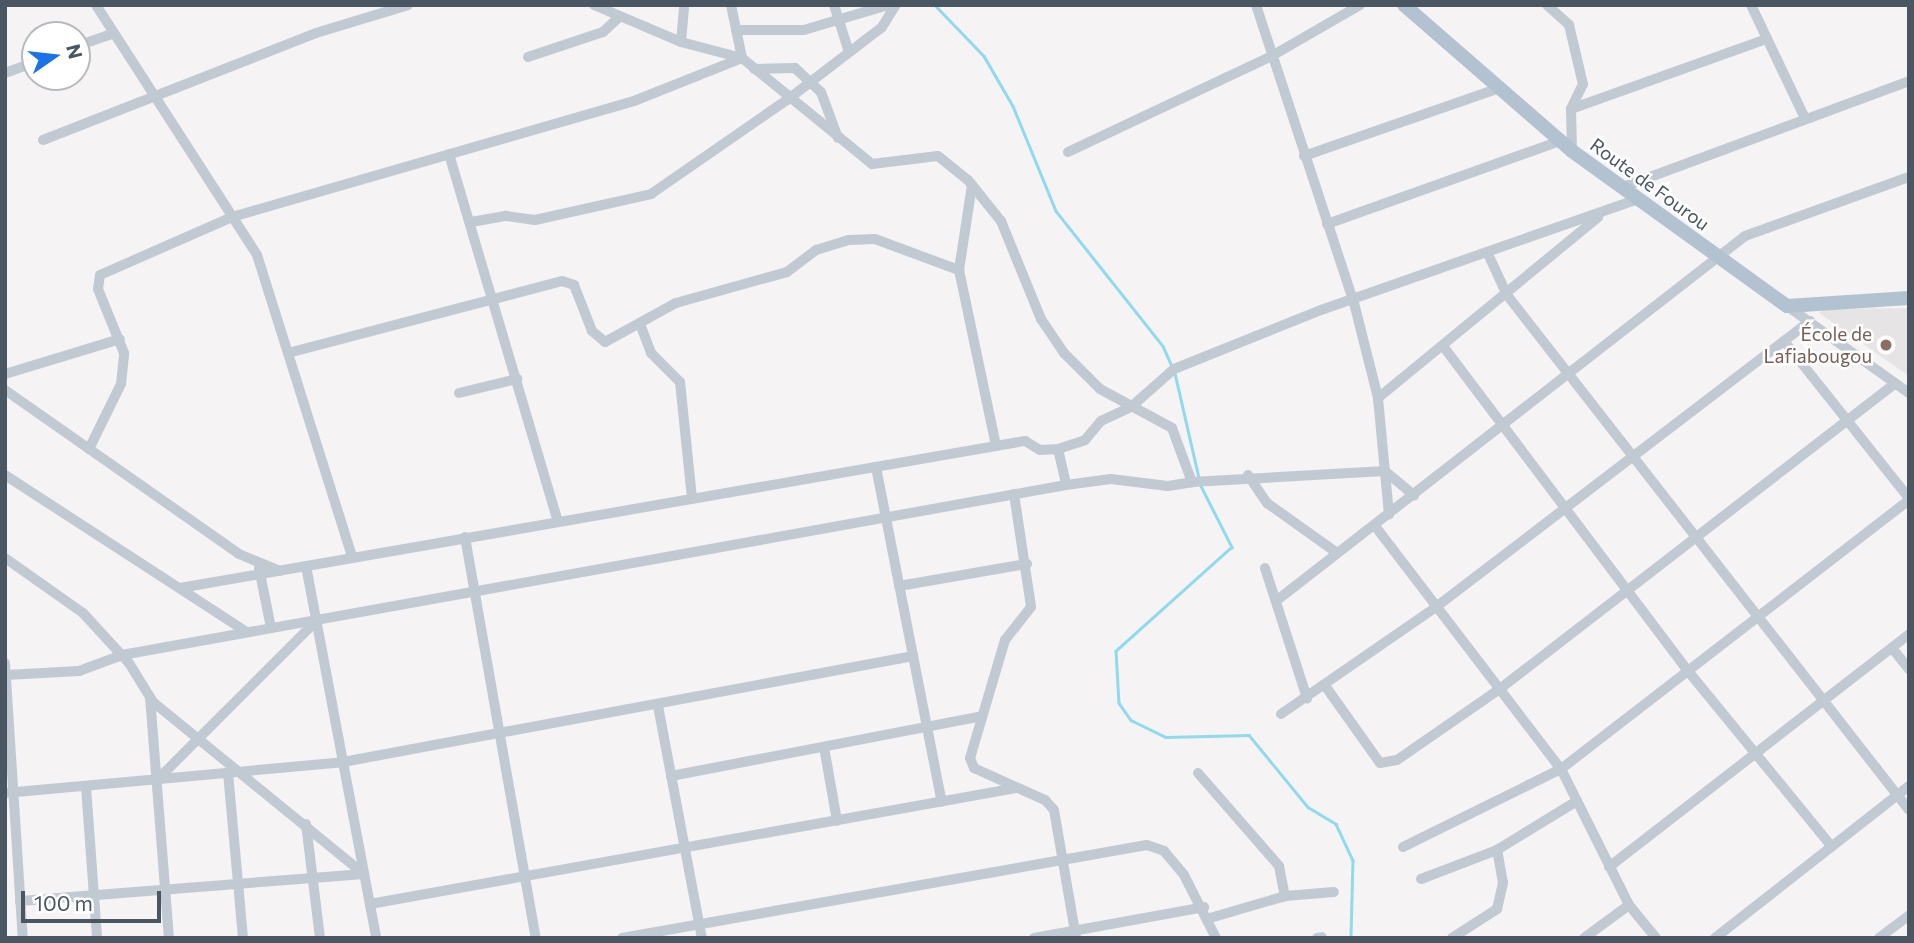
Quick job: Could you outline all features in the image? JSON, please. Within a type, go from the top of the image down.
[{"type":"main road","name":"Route de Fourou","points":[[1404,5],[1572,151],[1787,306]]},
{"type":"main road","points":[[1787,306],[1909,298]]},
{"type":"street","points":[[96,5],[257,255],[352,557]]},
{"type":"street","points":[[43,140],[316,33],[408,5]]},
{"type":"street","points":[[594,5],[681,42],[742,58],[788,100],[872,164],[938,156],[972,185],[1001,221],[1041,320],[1064,353],[1100,389],[1171,428],[1192,482]]},
{"type":"street","points":[[681,42],[684,5]]},
{"type":"street","points":[[731,5],[742,58]]},
{"type":"street","points":[[834,5],[849,52]]},
{"type":"street","points":[[736,30],[804,30],[888,5]]},
{"type":"street","points":[[471,222],[506,216],[535,220],[651,194],[788,100],[882,27],[896,5]]},
{"type":"street","points":[[1256,5],[1270,57],[1354,303],[1378,398],[1389,514]]},
{"type":"street","points":[[1068,152],[1270,57],[1360,5]]},
{"type":"street","points":[[1548,5],[1569,25],[1577,48],[1583,84],[1571,109],[1572,151]]},
{"type":"street","points":[[1751,5],[1805,118]]},
{"type":"street","points":[[528,57],[603,32],[619,17]]},
{"type":"street","points":[[91,41],[114,33]]},
{"type":"street","points":[[1571,109],[1767,39]]},
{"type":"street","points":[[89,449],[121,384],[120,338],[98,289],[100,275],[232,217],[634,101],[742,58]]},
{"type":"street","points":[[754,69],[795,68],[811,82],[831,112],[838,138]]},
{"type":"street","points":[[1623,187],[1909,81]]},
{"type":"street","points":[[1304,156],[1499,88]]},
{"type":"street","points":[[1327,224],[1560,141]]},
{"type":"street","points":[[449,155],[558,521]]},
{"type":"street","points":[[1276,601],[1571,375],[1745,236],[1909,177]]},
{"type":"street","points":[[972,185],[959,270],[996,446]]},
{"type":"street","points":[[180,589],[1025,441],[1040,450],[1058,449],[1085,440],[1101,421],[1131,407],[1174,369],[1321,310],[1354,303],[1638,199]]},
{"type":"street","points":[[1378,398],[1507,295],[1605,211]]},
{"type":"street","points":[[288,353],[562,281],[574,285],[597,338],[605,342],[676,303],[787,272],[816,250],[849,240],[875,239],[959,270]]},
{"type":"street","points":[[1488,254],[1507,295],[1909,810]]},
{"type":"street","points":[[1787,306],[1909,393]]},
{"type":"street","points":[[1281,714],[1325,687],[1436,607],[1810,321]]},
{"type":"street","points":[[640,324],[652,353],[680,382],[692,498]]},
{"type":"street","points":[[5,374],[120,338]]},
{"type":"street","points":[[1403,847],[1561,769],[1909,499],[1784,341]]},
{"type":"street","points":[[1443,346],[1630,589],[1688,671],[1830,846]]},
{"type":"street","points":[[459,393],[517,379]]},
{"type":"street","points":[[1325,687],[1380,762],[1387,764],[1501,688],[1895,383]]},
{"type":"street","points":[[5,390],[239,554],[279,571]]},
{"type":"street","points":[[1058,449],[1066,485]]},
{"type":"street","points":[[876,467],[942,802]]},
{"type":"street","points":[[6,675],[79,671],[121,655],[1014,494],[1111,479],[1168,486],[1210,478],[1248,475],[1385,471],[1414,495]]},
{"type":"street","points":[[5,475],[247,632]]},
{"type":"street","points":[[1248,475],[1267,503],[1337,553]]},
{"type":"street","points":[[1014,494],[1027,564],[1031,607],[1005,640],[970,758],[974,768],[1045,800],[1054,810],[1076,934]]},
{"type":"street","points":[[1375,526],[1561,769],[1629,905],[1656,938]]},
{"type":"street","points":[[465,537],[536,938]]},
{"type":"street","points":[[5,558],[83,612],[121,655],[150,697],[364,874]]},
{"type":"street","points":[[257,562],[271,628]]},
{"type":"street","points":[[899,586],[1027,564]]},
{"type":"street","points":[[306,566],[376,938]]},
{"type":"street","points":[[1265,568],[1307,698]]},
{"type":"street","points":[[157,780],[317,620]]},
{"type":"street","points":[[1609,867],[1909,634]]},
{"type":"street","points":[[1892,648],[1909,669]]},
{"type":"street","points":[[9,793],[343,762],[500,736],[913,656]]},
{"type":"street","points":[[5,663],[9,793],[18,864],[23,938]]},
{"type":"street","points":[[150,697],[169,938]]},
{"type":"street","points":[[658,706],[702,938]]},
{"type":"street","points":[[671,776],[982,716]]},
{"type":"street","points":[[824,747],[837,821]]},
{"type":"street","points":[[228,773],[243,938]]},
{"type":"street","points":[[1198,773],[1279,866],[1285,896]]},
{"type":"street","points":[[1715,938],[1909,786]]},
{"type":"street","points":[[86,787],[97,938]]},
{"type":"street","points":[[370,904],[1016,788]]},
{"type":"street","points":[[1422,879],[1497,850],[1577,801]]},
{"type":"street","points":[[306,824],[320,938]]},
{"type":"street","points":[[622,938],[1147,845],[1164,851],[1207,913],[1216,938]]},
{"type":"street","points":[[1452,938],[1497,909],[1503,883],[1497,850]]},
{"type":"street","points":[[5,865],[18,864]]},
{"type":"street","points":[[20,901],[364,874]]},
{"type":"street","points":[[1034,938],[1207,913],[1285,896],[1334,892]]},
{"type":"street","points":[[1584,938],[1629,905]]},
{"type":"street","points":[[1879,938],[1907,919]]},
{"type":"shaded area","name":"École de Lafiabougou","points":[[1909,308],[1909,376],[1819,313],[1824,309]]},
{"type":"waterway","points":[[935,5],[984,56],[1013,106],[1056,211],[1163,346],[1172,366]]},
{"type":"waterway","points":[[1175,373],[1199,478]]},
{"type":"waterway","points":[[1200,484],[1232,547],[1116,651],[1119,703],[1131,720],[1166,737],[1249,735],[1308,807],[1336,824],[1353,860],[1351,938]]},
{"type":"place","name":"École de Lafiabougou","points":[[1886,345]]}]
